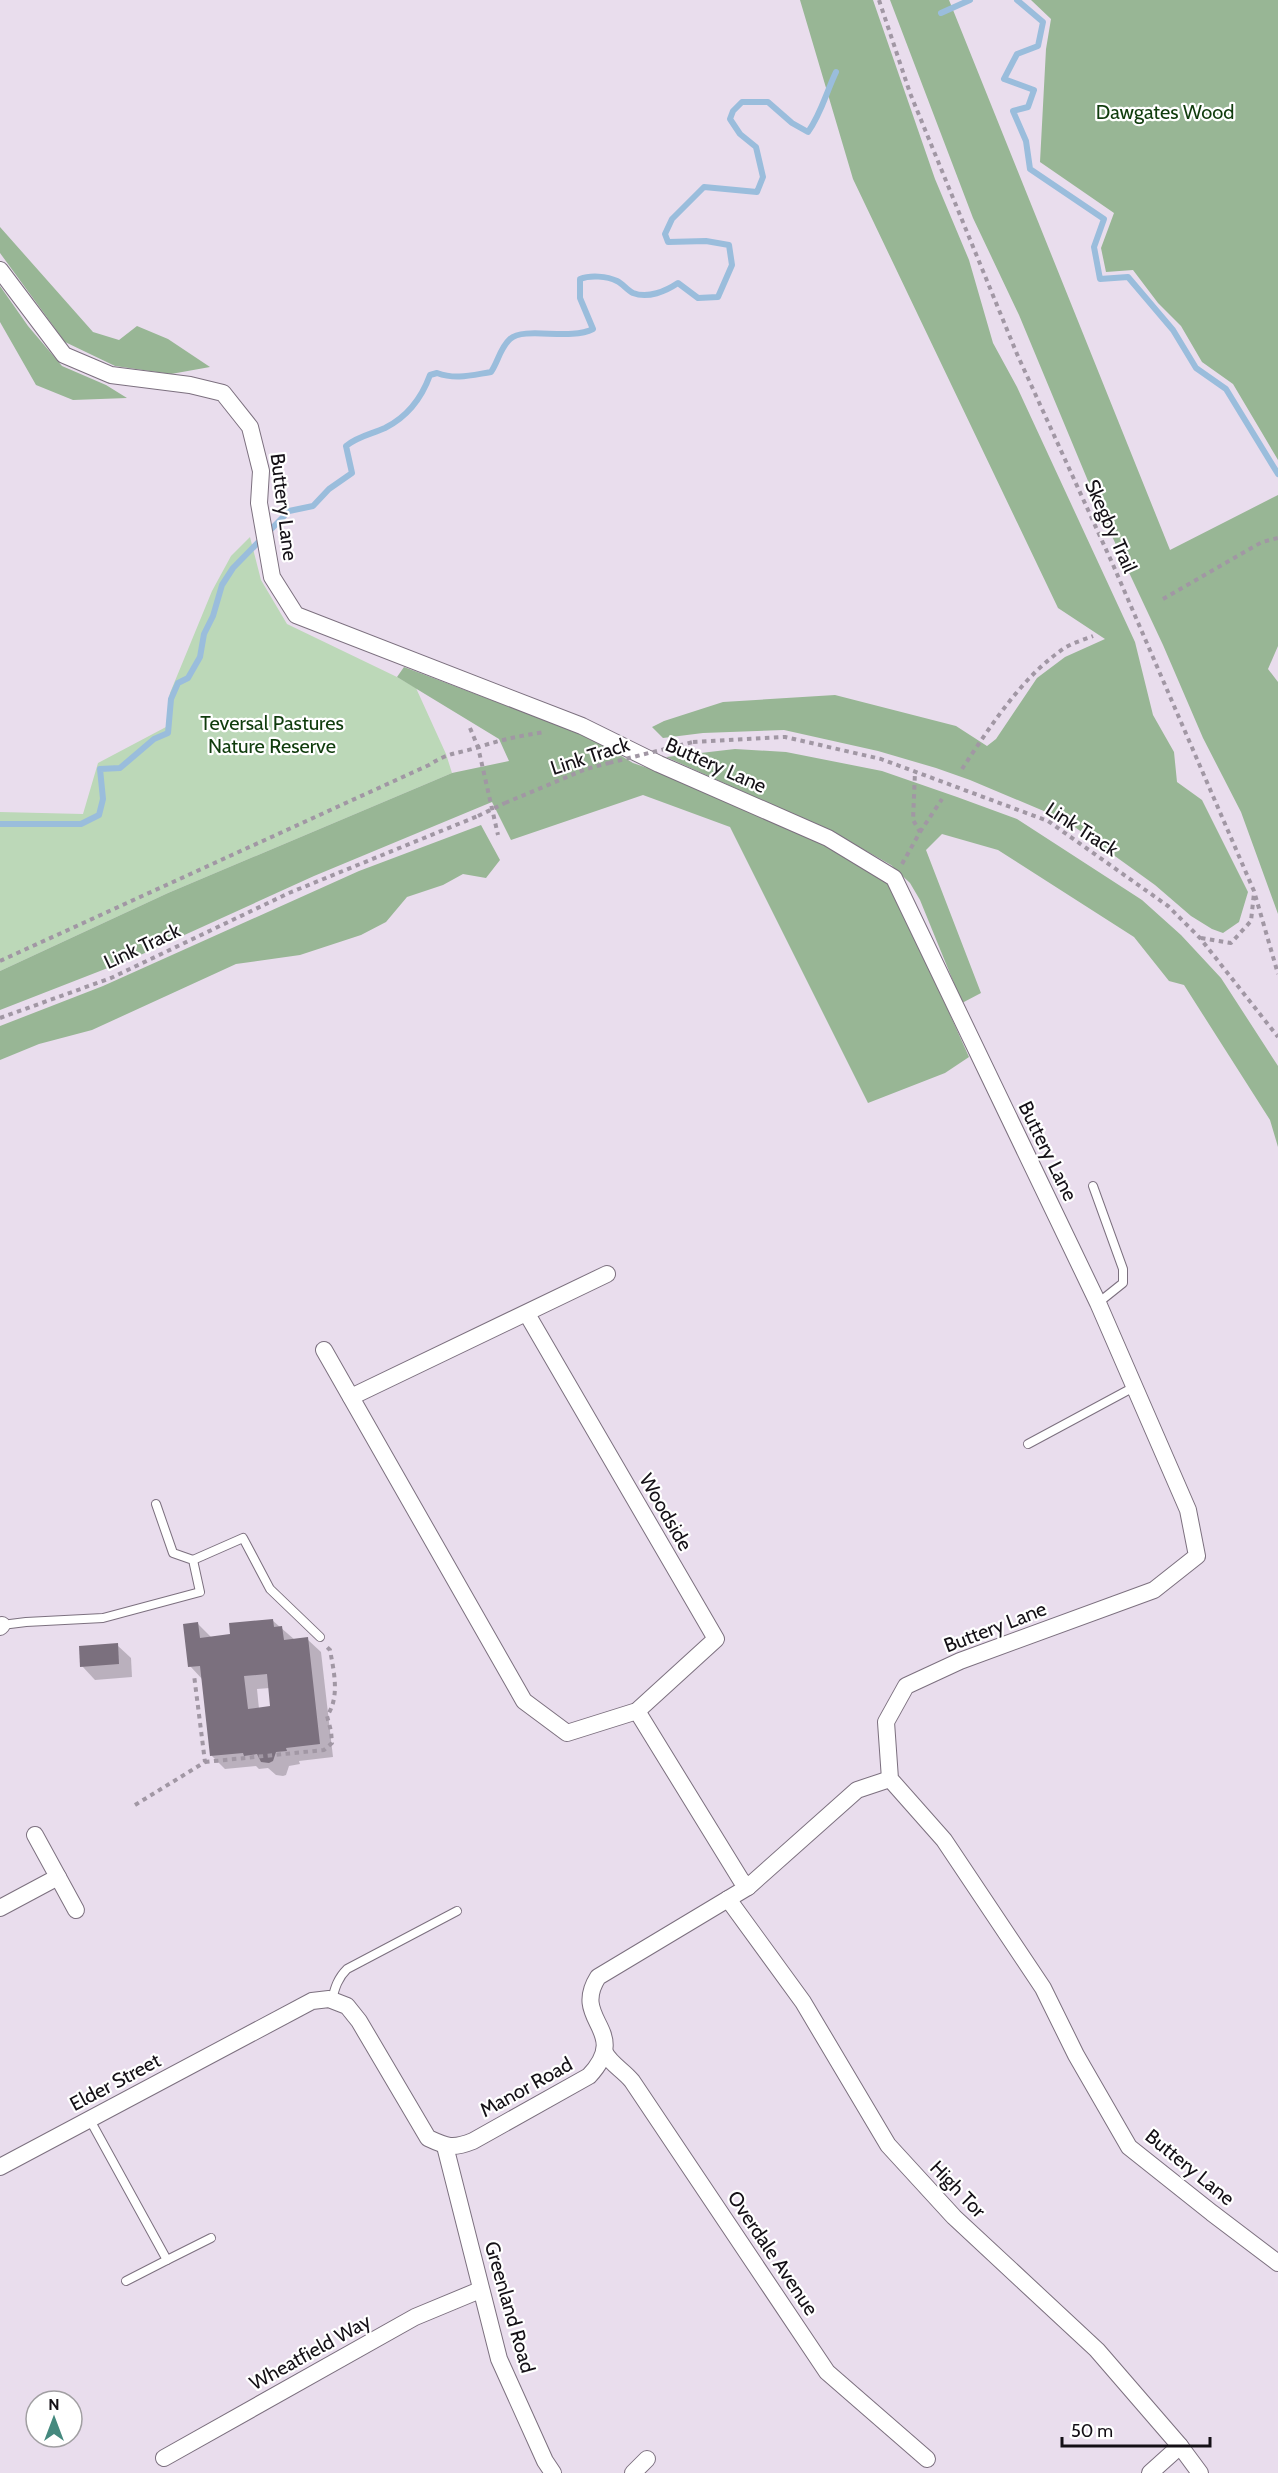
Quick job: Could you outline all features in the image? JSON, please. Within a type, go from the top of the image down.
[{"type":"street","name":"Buttery Lane","points":[[0,270],[64,355],[111,375],[190,385],[223,393],[250,427],[261,471],[259,503],[272,577],[296,615],[582,726],[669,768],[828,838],[894,878],[1098,1303],[1188,1510],[1197,1556],[1154,1590],[960,1661],[906,1686],[886,1722],[890,1779],[944,1840],[1043,1988],[1076,2055],[1129,2147],[1278,2262]]},
{"type":"street","points":[[351,1397],[607,1274]]},
{"type":"street","name":"Woodside","points":[[324,1350],[524,1701],[567,1733],[637,1711],[716,1639],[526,1314]]},
{"type":"street","points":[[637,1711],[741,1880],[748,1887]]},
{"type":"street","points":[[605,2053],[605,2038],[592,2013],[590,2001],[591,1988],[598,1977],[748,1887],[857,1790],[890,1779]]},
{"type":"street","points":[[35,1835],[76,1910]]},
{"type":"street","points":[[0,1908],[58,1877]]},
{"type":"street","name":"High Tor","points":[[729,1899],[803,2002],[888,2145],[954,2217],[1097,2350],[1180,2446],[1200,2473]]},
{"type":"street","points":[[332,2000],[347,2006],[359,2021],[421,2128],[429,2138],[445,2146]]},
{"type":"street","name":"Elder Street","points":[[0,2167],[312,2001],[332,2000]]},
{"type":"street","name":"Manor Road","points":[[445,2146],[458,2147],[473,2141],[589,2076],[601,2064],[605,2053]]},
{"type":"street","name":"Overdale Avenue","points":[[605,2053],[611,2063],[632,2080],[826,2372],[927,2459]]},
{"type":"street","name":"Greenland Road","points":[[445,2146],[499,2359],[545,2461],[553,2473]]},
{"type":"street","name":"Wheatfield Way","points":[[164,2458],[415,2317],[480,2290]]},
{"type":"street","points":[[1150,2473],[1180,2446]]},
{"type":"street","points":[[633,2473],[647,2459]]},
{"type":"lane","points":[[1093,1186],[1123,1269],[1123,1284],[1098,1303]]},
{"type":"lane","points":[[1028,1444],[1134,1388]]},
{"type":"lane","points":[[156,1504],[173,1553],[193,1560],[243,1538],[270,1589],[320,1637]]},
{"type":"lane","points":[[1,1626],[26,1622],[103,1618],[200,1592],[193,1560]]},
{"type":"lane","points":[[332,2000],[340,1976],[347,1969],[457,1911]]},
{"type":"lane","points":[[90,2120],[167,2260]]},
{"type":"lane","points":[[126,2281],[211,2238]]},
{"type":"path","name":"Skegby Trail","points":[[879,0],[910,93],[1017,354],[1114,567],[1254,891],[1278,974]]},
{"type":"path","points":[[1163,599],[1262,542],[1278,538]]},
{"type":"path","points":[[962,769],[986,734],[1032,676],[1064,648],[1093,636]]},
{"type":"path","points":[[470,728],[478,747],[498,835]]},
{"type":"path","points":[[0,961],[419,770],[446,754],[478,747],[500,739],[546,732]]},
{"type":"path","name":"Link Track","points":[[0,1018],[111,978],[289,893],[586,769],[693,742],[785,737],[881,759],[1048,821],[1168,906],[1200,938],[1278,1037]]},
{"type":"path","points":[[915,772],[913,820],[920,832]]},
{"type":"path","points":[[894,878],[942,799]]},
{"type":"path","points":[[1200,938],[1231,943],[1251,921],[1254,891]]},
{"type":"path","points":[[135,1805],[205,1762],[324,1750],[332,1743],[327,1716],[331,1709],[335,1689],[333,1669],[330,1650],[320,1637]]},
{"type":"path","points":[[194,1675],[205,1762]]},
{"type":"green space","points":[[800,0],[873,0],[935,179],[969,260],[993,343],[1017,387],[1135,642],[1153,715],[1174,752],[1177,782],[1202,800],[1248,892],[1239,922],[1223,933],[1191,916],[1155,885],[1065,820],[970,780],[878,751],[784,730],[703,733],[663,738],[652,727],[723,702],[835,695],[956,726],[987,746],[996,739],[1037,678],[1065,657],[1105,639],[1058,608],[853,179]]},
{"type":"green space","points":[[890,0],[949,0],[1170,550],[1278,495],[1278,646],[1268,669],[1278,682],[1278,914],[1241,812],[1203,738],[1163,645],[1103,517],[1019,315],[973,218]]},
{"type":"green space","name":"Dawgates Wood","points":[[1031,0],[1278,0],[1278,460],[1233,384],[1202,362],[1181,326],[1158,303],[1133,270],[1106,272],[1101,248],[1114,213],[1040,162],[1046,49],[1051,19]]},
{"type":"green space","points":[[0,227],[93,332],[119,340],[137,326],[168,339],[210,367],[171,374],[115,366],[65,342],[0,253]]},
{"type":"green space","points":[[0,286],[28,326],[62,366],[106,385],[127,398],[73,400],[36,385],[0,322]]},
{"type":"green space","name":"Teversal Pastures Nature Reserve","points":[[250,537],[261,580],[287,624],[416,688],[446,754],[452,773],[168,893],[0,971],[0,812],[83,814],[98,763],[166,727],[170,693],[212,591],[231,556]]},
{"type":"green space","points":[[404,667],[590,737],[633,763],[665,774],[827,843],[891,883],[969,1057],[945,1073],[868,1103],[730,827],[643,795],[511,840],[492,802],[314,876],[136,957],[0,1010],[0,971],[168,893],[452,773],[509,761],[499,739],[397,677]]},
{"type":"green space","points":[[735,749],[786,752],[882,771],[1017,819],[1142,900],[1181,935],[1221,978],[1278,1066],[1278,1147],[1270,1120],[1184,985],[1169,981],[1134,937],[998,850],[942,834],[926,850],[981,993],[962,1003],[920,900],[910,883],[891,865],[829,830],[666,757]]},
{"type":"green space","points":[[481,825],[500,860],[486,878],[463,874],[443,885],[407,897],[386,922],[361,935],[300,955],[236,964],[92,1030],[39,1044],[0,1060],[0,1026],[103,986],[359,871]]},
{"type":"building","points":[[273,1619],[274,1627],[282,1626],[284,1640],[308,1637],[320,1744],[286,1748],[287,1751],[276,1752],[273,1761],[269,1763],[261,1762],[257,1754],[210,1756],[200,1666],[188,1667],[183,1624],[198,1622],[200,1638],[230,1634],[229,1623]],"holes":[[[267,1674],[270,1706],[248,1709],[244,1676]]]},
{"type":"building","points":[[118,1643],[119,1664],[80,1667],[79,1646]]},
{"type":"waterway","points":[[941,13],[970,0]]},
{"type":"waterway","points":[[1017,0],[1043,22],[1038,46],[1017,54],[1004,79],[1034,90],[1028,107],[1013,111],[1026,141],[1030,169],[1104,219],[1094,247],[1100,279],[1128,277],[1173,330],[1196,368],[1226,389],[1278,474]]},
{"type":"waterway","points":[[0,824],[81,824],[99,815],[103,799],[100,769],[120,768],[154,739],[168,733],[171,699],[178,683],[188,678],[200,657],[204,634],[213,616],[222,585],[233,568],[289,511],[313,506],[329,489],[352,473],[346,446],[360,437],[385,428],[400,418],[418,399],[430,375],[437,373],[464,376],[491,372],[504,347],[510,339],[517,335],[572,334],[593,329],[580,298],[580,279],[589,277],[613,279],[639,295],[657,293],[678,283],[698,298],[718,297],[732,265],[729,245],[706,241],[668,242],[665,234],[672,219],[704,187],[757,192],[763,177],[756,147],[740,134],[730,119],[733,111],[742,102],[768,102],[792,123],[808,132],[820,111],[836,72]]}]
